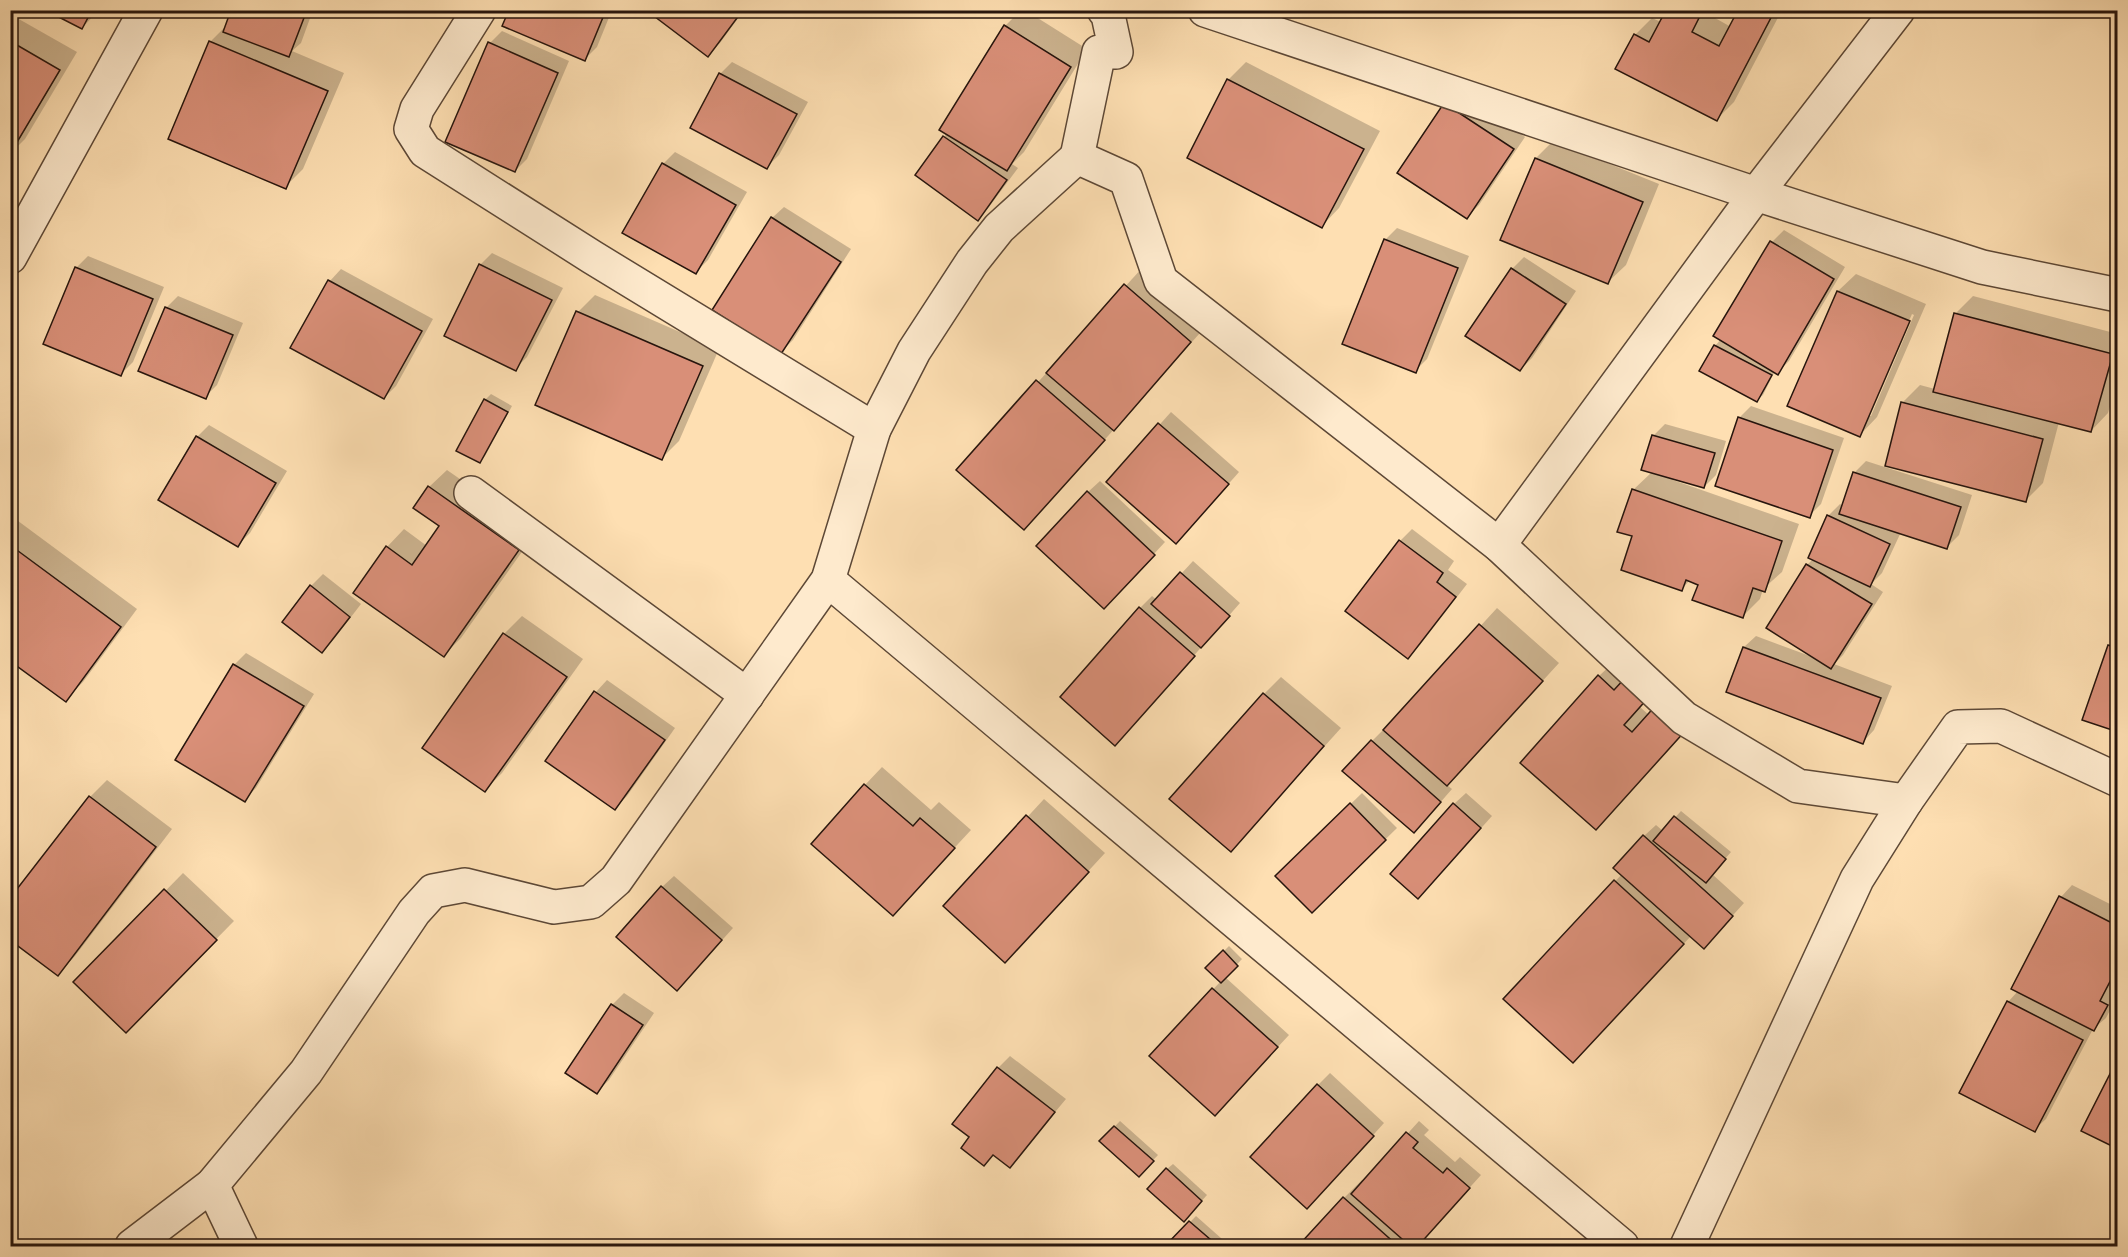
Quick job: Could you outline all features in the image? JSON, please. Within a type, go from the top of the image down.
[{"type":"street","points":[[10,257],[146,10]]},
{"type":"street","points":[[479,10],[417,109],[411,129],[424,151],[592,257],[874,429]]},
{"type":"street","points":[[132,1246],[212,1185],[306,1072],[414,912],[433,891],[465,885],[554,907],[591,902],[615,880],[828,580],[874,429],[914,351],[972,262],[999,228],[1077,156],[1099,52],[1116,52],[1108,15],[1104,10]]},
{"type":"street","points":[[1205,10],[1982,267],[2118,295]]},
{"type":"street","points":[[1499,545],[1756,194],[1898,10]]},
{"type":"street","points":[[1077,156],[1126,179],[1161,281],[1499,545],[1684,718],[1798,786],[1906,801]]},
{"type":"street","points":[[471,493],[747,695]]},
{"type":"street","points":[[828,580],[1622,1246]]},
{"type":"street","points":[[1687,1246],[1857,879],[1906,801],[1958,727],[2001,726],[2118,780]]},
{"type":"street","points":[[212,1185],[241,1246]]},
{"type":"building","points":[[45,10],[92,10],[82,29]]},
{"type":"building","points":[[231,10],[307,10],[289,57],[223,32]]},
{"type":"building","points":[[509,10],[606,10],[585,61],[502,26]]},
{"type":"building","points":[[646,10],[743,10],[708,57]]},
{"type":"building","points":[[1666,10],[1703,10],[1692,32],[1719,46],[1738,10],[1775,10],[1717,121],[1615,69],[1634,34],[1649,42]]},
{"type":"building","points":[[1004,25],[1071,67],[1007,171],[939,130]]},
{"type":"building","points":[[10,41],[60,70],[10,154]]},
{"type":"building","points":[[209,41],[328,91],[286,189],[168,139]]},
{"type":"building","points":[[488,42],[558,73],[515,172],[445,142]]},
{"type":"building","points":[[719,73],[797,114],[767,169],[690,128]]},
{"type":"building","points":[[1227,79],[1364,149],[1322,228],[1187,158]]},
{"type":"building","points":[[1444,103],[1514,149],[1467,219],[1397,173]]},
{"type":"building","points":[[943,136],[1007,180],[978,221],[915,175]]},
{"type":"building","points":[[1535,158],[1643,202],[1608,284],[1500,240]]},
{"type":"building","points":[[662,163],[736,205],[696,274],[622,233]]},
{"type":"building","points":[[771,217],[841,262],[781,354],[712,310]]},
{"type":"building","points":[[1384,239],[1458,268],[1416,373],[1342,344]]},
{"type":"building","points":[[1770,241],[1834,279],[1778,375],[1713,336]]},
{"type":"building","points":[[479,264],[552,300],[516,371],[444,336]]},
{"type":"building","points":[[75,267],[153,299],[121,376],[43,344]]},
{"type":"building","points":[[1511,268],[1566,304],[1520,371],[1465,336]]},
{"type":"building","points":[[328,280],[422,331],[384,399],[290,348]]},
{"type":"building","points":[[1124,284],[1191,342],[1114,431],[1046,373]]},
{"type":"building","points":[[1837,291],[1910,321],[1860,437],[1787,406]]},
{"type":"building","points":[[165,307],[233,335],[206,399],[138,371]]},
{"type":"building","points":[[576,311],[703,366],[662,460],[535,405]]},
{"type":"building","points":[[1954,313],[2113,354],[2091,432],[1933,392]]},
{"type":"building","points":[[1714,345],[1772,375],[1757,402],[1699,371]]},
{"type":"building","points":[[1036,380],[1105,440],[1024,530],[956,470]]},
{"type":"building","points":[[484,399],[508,412],[480,463],[456,451]]},
{"type":"building","points":[[1901,402],[2043,439],[2026,502],[1885,466]]},
{"type":"building","points":[[1738,417],[1833,450],[1810,518],[1715,486]]},
{"type":"building","points":[[1158,423],[1229,484],[1176,544],[1106,482]]},
{"type":"building","points":[[1652,435],[1715,453],[1704,488],[1641,470]]},
{"type":"building","points":[[196,436],[276,483],[238,547],[158,500]]},
{"type":"building","points":[[1853,472],[1961,507],[1947,549],[1839,514]]},
{"type":"building","points":[[428,486],[519,550],[444,657],[353,593],[386,546],[412,565],[439,526],[413,508]]},
{"type":"building","points":[[1632,489],[1782,541],[1765,592],[1753,588],[1743,618],[1692,600],[1698,585],[1686,580],[1682,591],[1621,570],[1632,536],[1617,532]]},
{"type":"building","points":[[1087,491],[1155,555],[1104,609],[1036,546]]},
{"type":"building","points":[[1827,515],[1890,544],[1870,587],[1808,558]]},
{"type":"building","points":[[1399,540],[1443,573],[1437,582],[1456,597],[1408,659],[1345,611]]},
{"type":"building","points":[[10,545],[121,627],[66,702],[10,661]]},
{"type":"building","points":[[1806,564],[1872,604],[1831,669],[1766,628]]},
{"type":"building","points":[[1180,572],[1230,616],[1201,648],[1151,604]]},
{"type":"building","points":[[310,585],[350,617],[322,653],[282,622]]},
{"type":"building","points":[[1139,607],[1195,656],[1115,746],[1060,697]]},
{"type":"building","points":[[1479,624],[1543,681],[1447,786],[1383,730]]},
{"type":"building","points":[[503,633],[567,677],[485,792],[422,748]]},
{"type":"building","points":[[2108,645],[2118,648],[2118,732],[2082,720]]},
{"type":"building","points":[[1743,647],[1881,698],[1863,744],[1726,692]]},
{"type":"building","points":[[233,664],[304,706],[245,802],[175,760]]},
{"type":"building","points":[[1598,675],[1614,690],[1625,678],[1648,698],[1624,725],[1632,732],[1657,704],[1686,730],[1596,830],[1520,763]]},
{"type":"building","points":[[594,691],[665,740],[615,810],[545,761]]},
{"type":"building","points":[[1263,693],[1324,746],[1231,852],[1169,799]]},
{"type":"building","points":[[1371,740],[1441,802],[1414,833],[1342,771]]},
{"type":"building","points":[[864,784],[913,826],[920,818],[955,848],[893,916],[811,844]]},
{"type":"building","points":[[89,796],[156,847],[58,976],[10,940],[10,898]]},
{"type":"building","points":[[1350,803],[1386,840],[1312,913],[1275,876]]},
{"type":"building","points":[[1453,803],[1481,828],[1418,899],[1390,874]]},
{"type":"building","points":[[1026,815],[1089,872],[1005,963],[943,906]]},
{"type":"building","points":[[1674,816],[1726,859],[1706,883],[1653,841]]},
{"type":"building","points":[[1643,835],[1733,916],[1704,949],[1613,868]]},
{"type":"building","points":[[1614,880],[1684,944],[1573,1063],[1503,999]]},
{"type":"building","points":[[661,886],[722,940],[677,991],[616,937]]},
{"type":"building","points":[[164,889],[217,940],[126,1033],[73,982]]},
{"type":"building","points":[[2059,896],[2118,926],[2118,966],[2100,1001],[2108,1005],[2094,1031],[2011,989]]},
{"type":"building","points":[[1223,950],[1238,966],[1221,983],[1205,968]]},
{"type":"building","points":[[1212,988],[1278,1047],[1215,1116],[1149,1056]]},
{"type":"building","points":[[2007,1001],[2083,1040],[2035,1132],[1959,1093]]},
{"type":"building","points":[[611,1004],[643,1025],[597,1094],[565,1073]]},
{"type":"building","points":[[2118,1060],[2118,1149],[2081,1131]]},
{"type":"building","points":[[997,1067],[1055,1112],[1010,1168],[993,1155],[984,1166],[961,1148],[969,1137],[952,1124]]},
{"type":"building","points":[[1317,1084],[1374,1136],[1307,1209],[1250,1157]]},
{"type":"building","points":[[1114,1126],[1154,1161],[1139,1177],[1099,1141]]},
{"type":"building","points":[[1406,1132],[1418,1142],[1413,1148],[1443,1173],[1447,1168],[1470,1188],[1418,1246],[1410,1246],[1351,1194]]},
{"type":"building","points":[[1166,1168],[1202,1201],[1184,1222],[1147,1189]]},
{"type":"building","points":[[1343,1197],[1398,1246],[1298,1246]]},
{"type":"building","points":[[1189,1221],[1218,1246],[1165,1246]]}]
